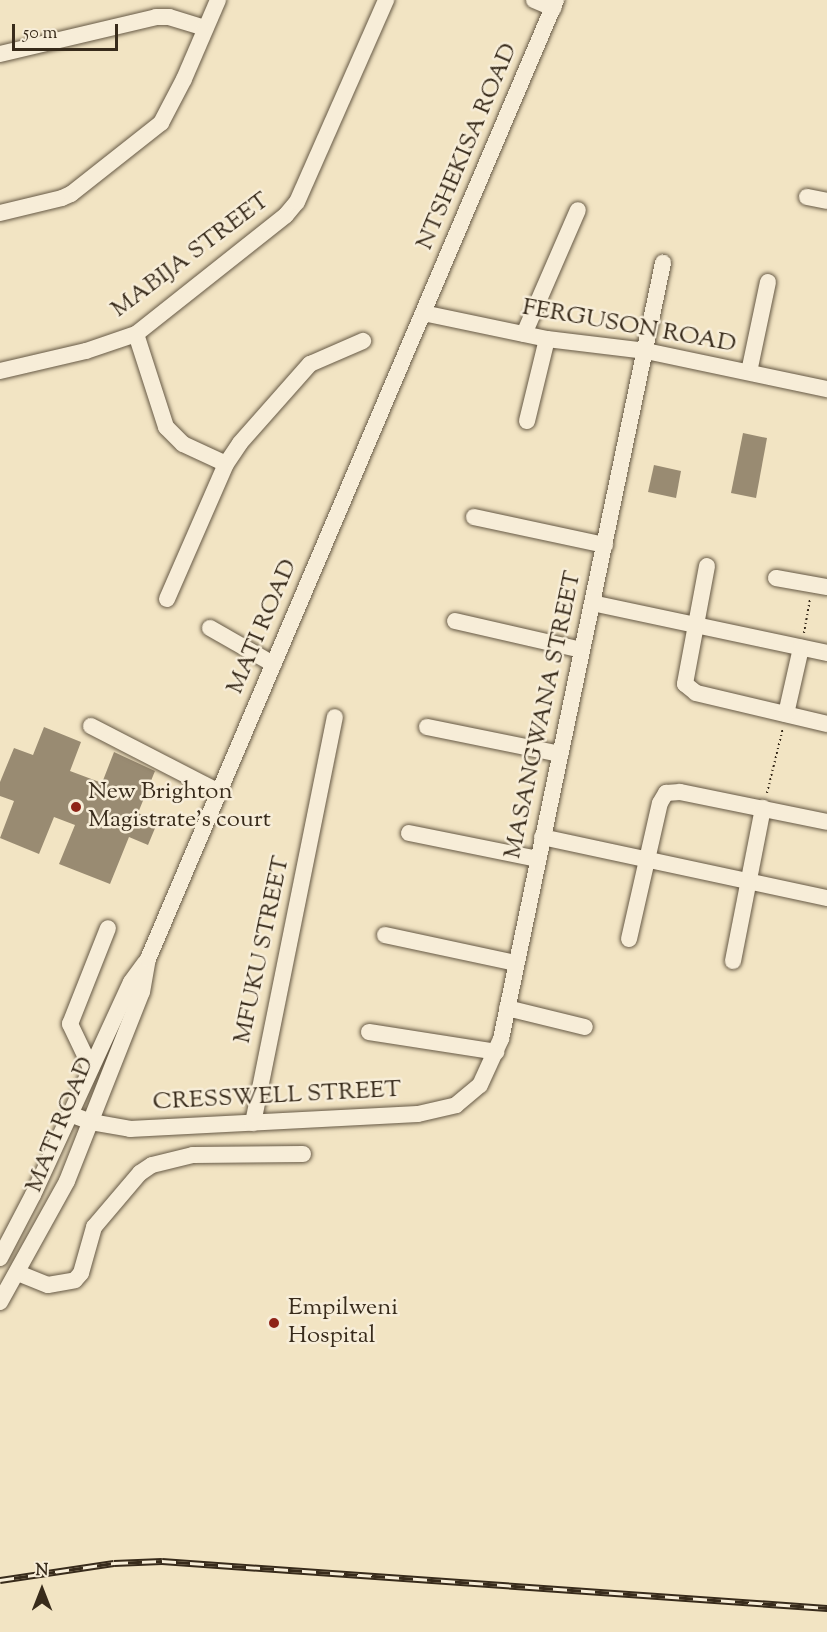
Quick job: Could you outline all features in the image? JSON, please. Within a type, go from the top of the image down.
[{"type":"street","points":[[0,213],[70,194],[161,123],[170,110],[218,0]]},
{"type":"street","name":"MABIJA STREET","points":[[0,371],[86,351],[136,334],[269,230],[293,207],[386,0]]},
{"type":"street","points":[[534,0],[555,4]]},
{"type":"street","name":"NTSHEKISA ROAD","points":[[423,313],[555,4]]},
{"type":"street","points":[[0,54],[156,17],[169,17],[205,28]]},
{"type":"street","points":[[807,197],[827,201]]},
{"type":"street","points":[[524,334],[578,210]]},
{"type":"street","name":"MASANGWANA STREET","points":[[480,1085],[496,1052],[507,1008],[663,263]]},
{"type":"street","points":[[749,372],[768,282]]},
{"type":"street","name":"FERGUSON ROAD","points":[[423,313],[547,339],[646,351],[827,389]]},
{"type":"street","name":"MATI ROAD","points":[[0,1302],[67,1181],[142,992],[148,959],[423,313]]},
{"type":"street","points":[[136,334],[161,418],[168,430],[183,444],[226,464]]},
{"type":"street","points":[[527,421],[547,339]]},
{"type":"street","points":[[167,600],[226,464],[240,443],[310,364],[363,341]]},
{"type":"street","points":[[474,517],[604,545]]},
{"type":"street","points":[[707,566],[684,679],[687,686],[696,693],[827,724]]},
{"type":"street","points":[[776,578],[820,586]]},
{"type":"street","points":[[592,603],[827,653]]},
{"type":"street","points":[[455,621],[582,650]]},
{"type":"street","points":[[210,628],[273,664]]},
{"type":"street","points":[[786,714],[801,648]]},
{"type":"street","name":"MFUKU STREET","points":[[253,1123],[335,717]]},
{"type":"street","points":[[91,726],[219,792]]},
{"type":"street","points":[[427,727],[560,754]]},
{"type":"street","points":[[629,939],[660,803],[666,793],[680,792],[827,822]]},
{"type":"street","points":[[733,961],[763,808]]},
{"type":"street","points":[[409,833],[538,859]]},
{"type":"street","points":[[542,837],[827,898]]},
{"type":"street","points":[[91,1068],[70,1027],[70,1020],[108,928]]},
{"type":"street","points":[[385,935],[516,963]]},
{"type":"street","name":"MATI ROAD","points":[[0,1258],[70,1114],[130,982],[148,959]]},
{"type":"street","points":[[507,1008],[585,1027]]},
{"type":"street","points":[[369,1032],[496,1052]]},
{"type":"street","points":[[77,1040],[115,1058]]},
{"type":"street","name":"CRESSWELL STREET","points":[[70,1114],[91,1122],[130,1129],[436,1112],[456,1105],[480,1085]]},
{"type":"street","points":[[18,1273],[48,1285],[75,1280],[81,1273],[94,1227],[140,1173],[152,1165],[192,1155],[303,1154]]},
{"type":"path","points":[[801,648],[820,586]]},
{"type":"path","points":[[763,808],[786,714]]},
{"type":"building","points":[[743,433],[767,438],[756,498],[731,493]]},
{"type":"building","points":[[654,465],[681,471],[676,498],[648,492]]},
{"type":"building","name":"New Brighton Magistrate's court","points":[[44,727],[81,742],[70,771],[102,783],[114,752],[155,771],[138,813],[158,821],[148,845],[129,837],[110,884],[59,864],[75,825],[54,817],[39,854],[0,838],[14,801],[0,796],[0,782],[14,748],[33,755]]},
{"type":"railway","points":[[0,1580],[114,1563],[162,1561],[827,1608]]},
{"type":"place","name":"New Brighton Magistrate's court","points":[[76,807]]},
{"type":"place","name":"Empilweni Hospital","points":[[274,1323]]}]
